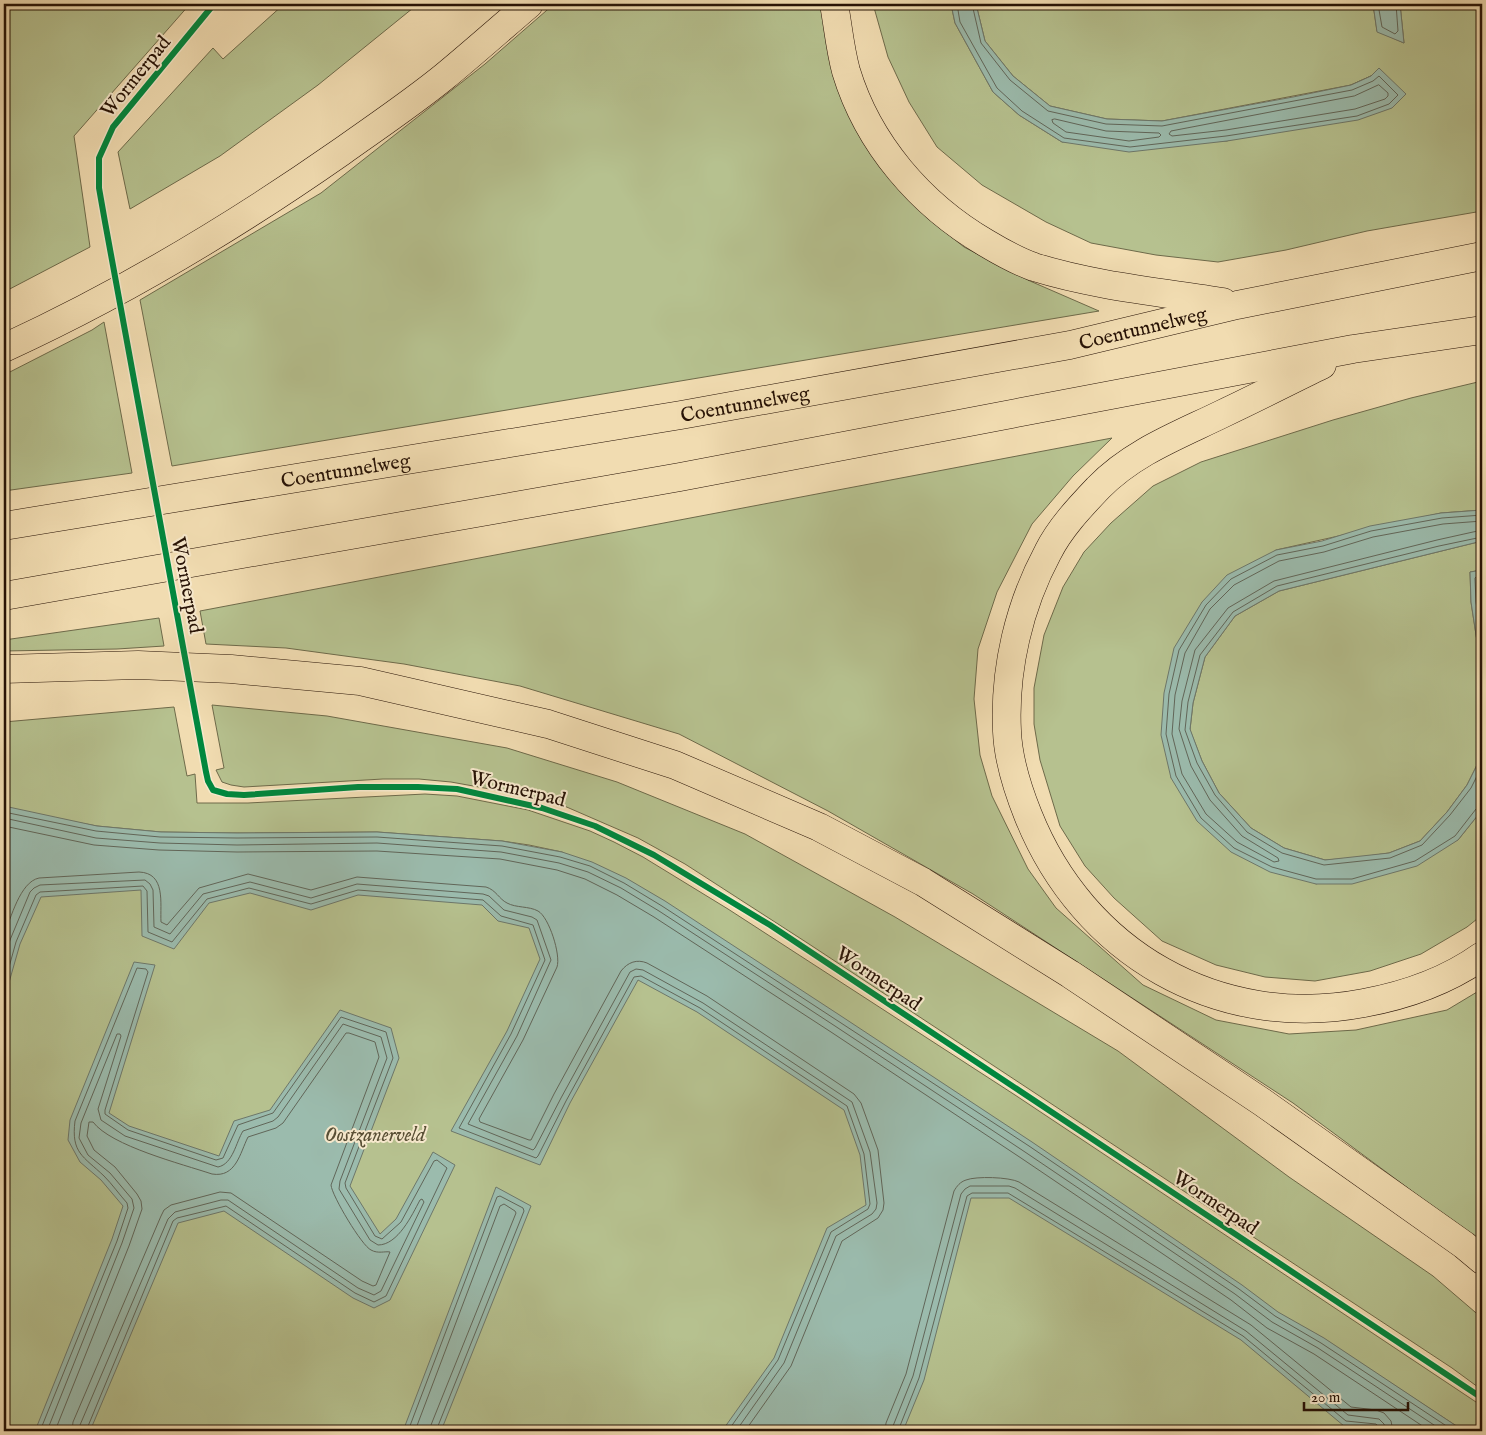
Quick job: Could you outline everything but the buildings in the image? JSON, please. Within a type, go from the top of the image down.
[{"type":"highway","points":[[4,348],[85,308],[143,276],[294,185],[389,118],[444,76],[529,4]]},
{"type":"highway","points":[[834,4],[847,71],[875,138],[916,190],[967,232],[999,251],[1032,266],[1079,279],[1237,304]]},
{"type":"highway","name":"Coentunnelweg","points":[[4,526],[681,415],[1070,345],[1237,304],[1482,256]]},
{"type":"highway","points":[[4,596],[680,477],[1353,349],[1482,330]]},
{"type":"highway","points":[[1353,349],[1139,454],[1100,486],[1070,519],[1049,550],[1032,587],[1018,626],[1010,666],[1008,702],[1007,733],[1013,767],[1022,800],[1049,860],[1087,912],[1111,936],[1136,956],[1166,975],[1194,988],[1259,1005],[1290,1009],[1322,1009],[1406,994],[1469,966],[1482,956]]},
{"type":"highway","points":[[4,669],[138,665],[230,669],[360,681],[548,724],[675,765],[819,826],[923,882],[1070,974],[1262,1102],[1464,1245],[1482,1260]]},
{"type":"green space","points":[[4,4],[190,4],[74,136],[90,247],[4,292]]},
{"type":"green space","points":[[284,4],[418,4],[318,85],[220,156],[130,209],[118,152],[213,48],[223,59]]},
{"type":"green space","points":[[554,4],[825,4],[887,171],[925,216],[964,247],[1030,281],[1099,311],[172,466],[140,300],[321,193],[485,64]]},
{"type":"green space","points":[[873,4],[951,4],[955,23],[993,92],[1019,115],[1062,142],[1227,141],[1371,76],[1351,85],[1162,121],[1107,119],[1050,106],[1013,76],[985,41],[976,4],[1373,4],[1377,31],[1404,43],[1400,4],[1479,4],[1482,18],[1482,211],[1367,231],[1286,250],[1218,262],[1156,255],[1091,243],[1046,222],[982,185],[937,147],[909,102],[888,57]]},
{"type":"green space","points":[[104,322],[132,473],[4,491],[4,375]]},
{"type":"green space","points":[[1482,381],[1482,510],[1441,513],[1276,550],[1202,602],[1171,778],[1316,884],[1458,840],[1482,810],[1482,915],[1467,927],[1421,954],[1370,971],[1315,981],[1265,977],[1216,965],[1162,941],[1114,898],[1085,866],[1060,826],[1040,760],[1034,724],[1034,688],[1044,635],[1063,587],[1084,552],[1111,523],[1153,486],[1201,462],[1333,420],[1411,398]]},
{"type":"green space","points":[[1112,438],[1073,476],[1032,524],[997,592],[978,649],[974,699],[980,755],[992,796],[1028,869],[1056,908],[1143,985],[1216,1020],[1289,1034],[1356,1030],[1447,1010],[1482,989],[1482,1243],[1293,1103],[973,894],[828,811],[679,734],[520,686],[404,664],[286,648],[206,644],[200,611]]},
{"type":"green space","points":[[1482,541],[1482,570],[1470,572],[1471,602],[1482,674],[1482,744],[1480,759],[1467,785],[1447,812],[1420,841],[1389,853],[1354,858],[1325,860],[1284,848],[1251,828],[1219,793],[1202,761],[1190,730],[1193,703],[1205,657],[1235,616],[1279,591]]},
{"type":"green space","points":[[159,618],[164,646],[117,649],[4,651],[4,640]]},
{"type":"green space","points":[[212,705],[327,716],[507,748],[617,782],[745,834],[895,917],[1118,1051],[1289,1177],[1433,1276],[1482,1318],[1482,1390],[1452,1368],[809,944],[685,864],[638,838],[562,805],[451,782],[419,779],[383,779],[244,787],[231,785],[222,782],[216,770],[224,768]]},
{"type":"green space","name":"Oostzanerveld","points":[[174,707],[187,776],[195,774],[197,803],[248,803],[425,794],[457,796],[528,810],[590,831],[614,842],[643,857],[728,909],[1015,1095],[1482,1406],[1482,1431],[1464,1431],[1316,1334],[1461,1431],[4,1431],[4,722]],"holes":[[[59,819],[97,826],[161,832],[377,832],[502,841],[529,845],[562,852],[721,940],[95,831]]]},
{"type":"water","points":[[951,4],[976,4],[985,41],[1013,76],[1050,106],[1107,119],[1162,121],[1293,97],[1351,85],[1371,76],[1379,68],[1406,94],[1392,108],[1358,120],[1227,141],[1129,152],[1062,142],[1019,115],[993,92],[955,23]]},
{"type":"water","points":[[1373,4],[1400,4],[1404,43],[1377,32]]},
{"type":"water","points":[[1482,510],[1482,541],[1279,591],[1235,616],[1205,657],[1193,703],[1190,729],[1202,761],[1219,793],[1251,828],[1284,848],[1325,860],[1389,853],[1420,841],[1447,812],[1467,785],[1480,759],[1482,744],[1482,810],[1458,840],[1417,866],[1352,884],[1316,884],[1270,872],[1231,852],[1197,821],[1171,778],[1161,735],[1164,693],[1174,648],[1202,602],[1227,575],[1276,550],[1322,541],[1370,526],[1441,513]]},
{"type":"water","points":[[1482,570],[1482,674],[1471,602],[1470,572]]},
{"type":"water","points":[[4,806],[97,826],[161,832],[377,832],[502,841],[562,852],[592,862],[626,878],[665,901],[1032,1142],[1242,1285],[1278,1312],[1324,1338],[1464,1431],[1375,1431],[1374,1429],[1344,1426],[1241,1340],[1009,1198],[971,1198],[924,1380],[903,1431],[722,1431],[774,1358],[827,1228],[866,1205],[860,1155],[844,1110],[697,1012],[638,980],[570,1103],[540,1165],[451,1131],[507,1031],[540,959],[529,928],[498,921],[482,905],[358,895],[311,910],[250,893],[209,903],[174,949],[142,936],[141,890],[41,897],[20,944],[4,1000]]},
{"type":"water","points":[[134,962],[155,965],[109,1113],[129,1126],[219,1156],[234,1121],[270,1110],[340,1010],[391,1028],[399,1058],[350,1186],[380,1234],[396,1219],[433,1152],[455,1165],[390,1300],[374,1308],[353,1298],[224,1211],[178,1223],[90,1431],[35,1431],[112,1239],[123,1206],[101,1180],[80,1162],[68,1140],[70,1120]]},
{"type":"water","points":[[496,1187],[531,1206],[441,1431],[403,1431]]},
{"type":"cycle path","name":"Wormerpad","points":[[214,4],[113,127],[99,158],[99,188],[105,222],[206,772],[213,790],[227,794],[244,795],[358,787],[457,789],[542,808],[595,826],[654,855],[770,925],[1482,1398]]}]
